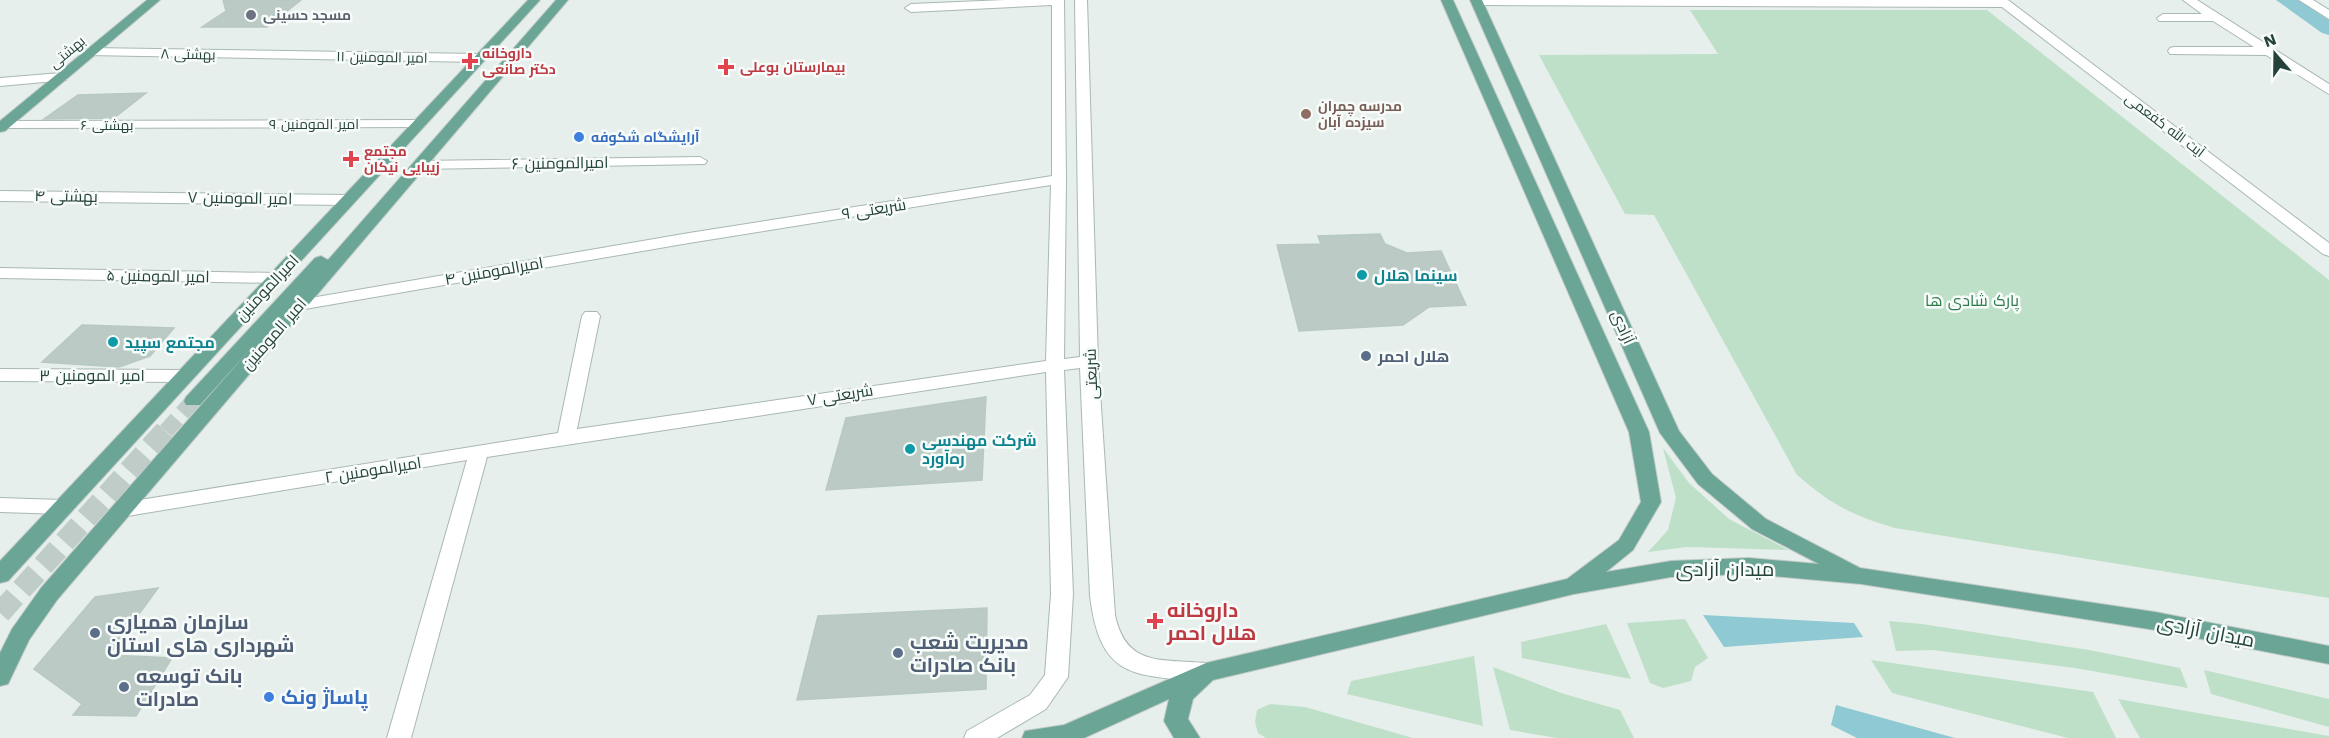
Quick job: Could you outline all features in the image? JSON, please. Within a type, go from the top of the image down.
[{"type":"main road","name":"بهشتی","points":[[2,126],[154,0]]},
{"type":"main road","name":"امیرالمومنین","points":[[0,575],[534,0]]},
{"type":"main road","name":"امیر المومنین","points":[[0,677],[20,635],[49,594],[562,0]]},
{"type":"main road","name":"آزادی","points":[[1447,0],[1639,432],[1651,502],[1626,545],[1574,586]]},
{"type":"main road","name":"آزادی","points":[[1476,1],[1670,433],[1705,479],[1759,524],[1861,576]]},
{"type":"main road","points":[[193,401],[368,210],[404,183]]},
{"type":"main road","name":"میدان آزادی","points":[[1188,738],[1176,721],[1182,694],[1206,672],[1574,586],[1671,569],[1749,566],[1861,576],[2154,621],[2329,655]]},
{"type":"main road","points":[[1034,738],[1065,736],[1206,672]]},
{"type":"street","name":"شریعتی","points":[[1081,0],[1089,362],[1101,596],[1105,623],[1112,645],[1131,663],[1206,672]]},
{"type":"street","points":[[2189,0],[2329,90]]},
{"type":"street","points":[[2305,0],[2329,15]]},
{"type":"street","points":[[911,8],[1058,1],[1059,179],[1055,364],[1062,594],[1056,677],[1038,702],[976,738]]},
{"type":"street","points":[[1476,1],[1817,4],[2003,1]]},
{"type":"street","name":"آیت الله کفعمی","points":[[2003,1],[2329,251]]},
{"type":"street","points":[[2163,18],[2216,17]]},
{"type":"street","points":[[2174,51],[2268,51]]},
{"type":"street","name":"بهشتی ۸","points":[[91,52],[284,56]]},
{"type":"street","name":"امیر المومنین ۱۱","points":[[284,56],[480,58]]},
{"type":"street","points":[[0,82],[61,77]]},
{"type":"street","name":"امیر المومنین ۹","points":[[210,125],[419,124]]},
{"type":"street","name":"بهشتی ۶","points":[[2,126],[210,125]]},
{"type":"street","name":"امیرالمومنین ۶","points":[[419,165],[700,161]]},
{"type":"street","name":"شریعتی ۹","points":[[689,238],[1059,179]]},
{"type":"street","name":"بهشتی ۴","points":[[0,196],[131,197]]},
{"type":"street","name":"امیر المومنین ۷","points":[[131,197],[348,200]]},
{"type":"street","name":"امیرالمومنین ۴","points":[[299,305],[689,238]]},
{"type":"street","name":"امیر المومنین ۵","points":[[0,273],[276,278]]},
{"type":"street","points":[[566,438],[591,316]]},
{"type":"street","name":"شریعتی ۷","points":[[625,428],[1055,364],[1089,362]]},
{"type":"street","name":"امیر المومنین ۳","points":[[0,375],[184,376]]},
{"type":"street","name":"امیرالمومنین ۲","points":[[121,510],[625,428]]},
{"type":"street","points":[[399,738],[479,452]]},
{"type":"street","points":[[0,505],[63,507]]},
{"type":"green space","name":"پارک شادی ها","points":[[1690,10],[1987,10],[2329,280],[2329,598],[1895,528],[1843,508],[1797,475],[1654,215],[1625,214],[1539,55],[1718,54]]},
{"type":"green space","points":[[1663,448],[1689,483],[1729,519],[1788,550],[1687,547],[1648,552],[1668,530],[1676,498]]},
{"type":"green space","points":[[1685,619],[1708,658],[1695,667],[1691,681],[1663,688],[1650,683],[1627,623]]},
{"type":"green space","points":[[1889,621],[2089,650],[2180,668],[2188,688],[2075,668],[1932,650],[1896,651]]},
{"type":"green space","points":[[1606,624],[1631,679],[1522,658],[1521,642]]},
{"type":"green space","points":[[1474,656],[1483,726],[1347,694],[1351,681]]},
{"type":"green space","points":[[1871,660],[2093,692],[2116,738],[2068,738],[1892,693]]},
{"type":"green space","points":[[1493,667],[1561,693],[1620,710],[1634,738],[1557,738],[1510,730]]},
{"type":"green space","points":[[2204,670],[2329,699],[2329,727],[2211,694]]},
{"type":"green space","points":[[2118,699],[2329,736],[2329,738],[2140,738]]},
{"type":"green space","points":[[1270,704],[1305,707],[1413,738],[1266,738],[1258,733],[1255,722],[1257,710]]},
{"type":"water","points":[[1703,615],[1854,623],[1863,637],[1724,647]]},
{"type":"water","points":[[1836,705],[1955,738],[1857,738],[1831,725]]},
{"type":"building","name":"مسجد حسینی","points":[[223,0],[301,0],[267,27],[202,27],[226,11]]},
{"type":"building","points":[[146,93],[114,118],[44,119],[78,95]]},
{"type":"building","name":"سینما هلال","points":[[1380,234],[1385,244],[1407,253],[1441,251],[1466,305],[1429,307],[1403,325],[1299,331],[1277,245],[1321,244],[1318,236]]},
{"type":"building","name":"مجتمع سپید","points":[[82,325],[174,328],[150,356],[119,367],[42,362]]},
{"type":"building","name":"شرکت مهندسی ره‌آورد","points":[[986,397],[982,480],[826,490],[846,418]]},
{"type":"building","points":[[158,588],[109,655],[172,658],[136,716],[73,715],[82,704],[34,669],[95,597]]},
{"type":"building","name":"مدیریت شعب بانک صادرات","points":[[987,608],[986,689],[797,700],[818,616]]},
{"type":"waterway","points":[[2286,0],[2329,29]]},
{"type":"tunnel","points":[[166,431],[193,401]]},
{"type":"tunnel","points":[[0,613],[167,429]]},
{"type":"place","name":"مسجد حسینی","points":[[251,15]]},
{"type":"place","name":"داروخانه دکتر صانعی","points":[[470,61]]},
{"type":"place","name":"بیمارستان بوعلی","points":[[726,67]]},
{"type":"place","name":"مدرسه چمران سیزده آبان","points":[[1306,114]]},
{"type":"place","name":"آرایشگاه شکوفه","points":[[579,137]]},
{"type":"place","name":"مجتمع زیبایی نیکان","points":[[351,159]]},
{"type":"place","name":"سینما هلال","points":[[1362,275]]},
{"type":"place","name":"مجتمع سپید","points":[[113,342]]},
{"type":"place","name":"هلال احمر","points":[[1366,356]]},
{"type":"place","name":"شرکت مهندسی ره‌آورد","points":[[910,449]]},
{"type":"place","name":"داروخانه هلال احمر","points":[[1155,621]]},
{"type":"place","name":"سازمان همیاری شهرداری های استان","points":[[95,633]]},
{"type":"place","name":"مدیریت شعب بانک صادرات","points":[[898,653]]},
{"type":"place","name":"بانک توسعه صادرات","points":[[124,687]]},
{"type":"place","name":"پاساژ ونک","points":[[269,697]]}]
